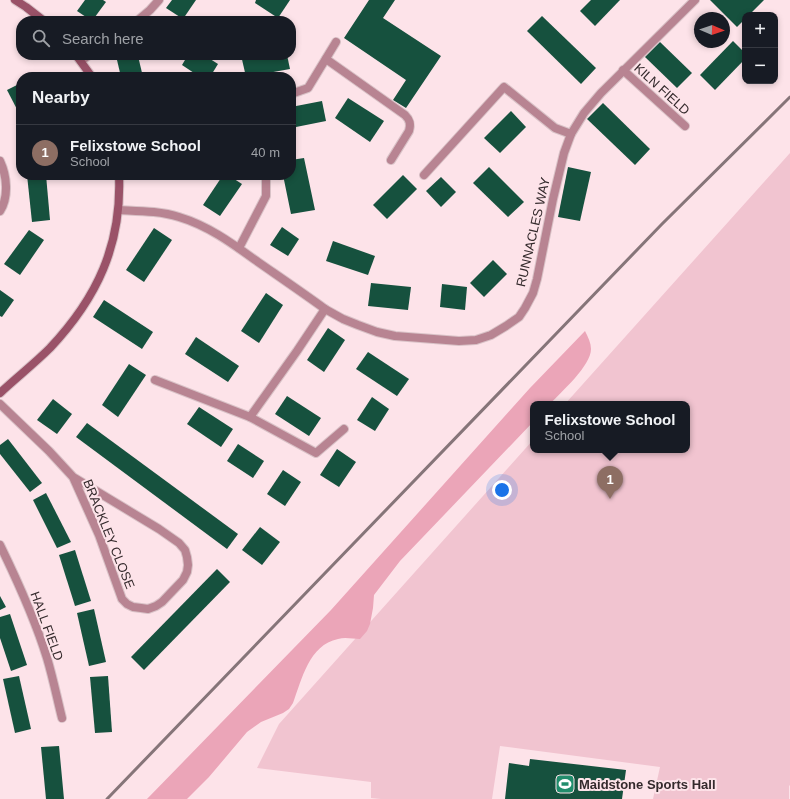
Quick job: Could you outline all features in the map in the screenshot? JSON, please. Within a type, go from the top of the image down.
[{"type":"street","points":[[15,0],[38,16]]},
{"type":"street","points":[[143,16],[159,0]]},
{"type":"street","name":"RUNNACLES WAY","points":[[119,210],[161,213],[178,216],[194,222],[216,233],[239,248],[325,309],[343,319],[377,332],[395,336],[459,341],[476,340],[491,335],[519,317],[533,293],[558,176],[571,134],[584,113],[601,93],[695,0]]},
{"type":"street","points":[[296,92],[308,88],[336,42]]},
{"type":"street","points":[[326,59],[408,118],[411,126],[392,160]]},
{"type":"street","points":[[79,60],[88,72]]},
{"type":"street","name":"KILN FIELD","points":[[624,70],[685,126]]},
{"type":"street","points":[[424,175],[504,86],[555,128],[571,134]]},
{"type":"street","points":[[0,161],[5,177],[6,188],[3,207],[0,211]]},
{"type":"street","points":[[0,393],[49,349],[88,300],[110,252],[116,231],[119,210],[119,180]]},
{"type":"street","points":[[239,248],[266,196],[266,180]]},
{"type":"street","points":[[250,417],[325,309]]},
{"type":"street","points":[[155,380],[250,417],[316,452],[344,428]]},
{"type":"street","name":"BRACKLEY CLOSE","points":[[0,404],[73,476],[159,529],[179,543],[185,550],[188,557],[187,572],[183,580],[162,602],[148,609],[133,607],[122,599],[99,535],[73,476]]},
{"type":"street","name":"HALL FIELD","points":[[0,545],[37,627],[62,718]]},
{"type":"shaded area","points":[[790,153],[789,799],[653,799],[660,767],[500,746],[492,799],[371,798],[371,782],[257,768],[279,724],[530,443],[530,453],[690,453],[690,401],[568,401]]},
{"type":"shaded area","points":[[585,331],[590,342],[591,349],[590,356],[581,371],[553,401],[530,401],[530,425],[400,561],[374,595],[370,624],[367,631],[360,639],[338,639],[328,642],[320,648],[308,664],[293,703],[289,709],[261,722],[247,732],[209,777],[187,799],[147,799],[331,610],[530,388]]},
{"type":"building","points":[[85,0],[103,0],[106,2],[96,16],[84,16],[77,11]]},
{"type":"building","points":[[172,0],[196,0],[185,16],[178,16],[166,8]]},
{"type":"building","points":[[256,0],[290,0],[279,16],[275,16],[255,3]]},
{"type":"building","points":[[369,0],[395,0],[383,18],[441,56],[406,108],[393,100],[406,80],[344,38]]},
{"type":"building","points":[[591,0],[620,0],[595,26],[580,11]]},
{"type":"building","points":[[710,0],[764,0],[752,12],[742,12],[742,22],[737,27],[730,20],[730,12],[722,12]]},
{"type":"building","points":[[542,16],[596,68],[581,84],[527,31]]},
{"type":"building","points":[[733,41],[742,50],[742,62],[715,90],[700,75],[726,48],[730,48],[730,44]]},
{"type":"building","points":[[660,42],[692,73],[677,88],[645,57]]},
{"type":"building","points":[[117,60],[139,60],[142,72],[120,72]]},
{"type":"building","points":[[185,60],[212,60],[218,64],[213,72],[192,72],[182,65]]},
{"type":"building","points":[[242,60],[288,60],[290,69],[274,72],[245,72]]},
{"type":"building","points":[[16,86],[16,107],[7,90]]},
{"type":"building","points":[[348,98],[384,121],[370,142],[335,118]]},
{"type":"building","points":[[322,101],[326,121],[296,127],[296,106]]},
{"type":"building","points":[[603,103],[650,149],[635,165],[587,119]]},
{"type":"building","points":[[511,111],[526,127],[500,153],[484,138]]},
{"type":"building","points":[[304,158],[315,210],[291,214],[284,180],[296,180],[296,159]]},
{"type":"building","points":[[489,167],[524,202],[508,217],[473,183]]},
{"type":"building","points":[[568,167],[591,172],[580,221],[558,217]]},
{"type":"building","points":[[403,175],[417,189],[387,219],[373,205]]},
{"type":"building","points":[[441,177],[456,192],[441,207],[426,191]]},
{"type":"building","points":[[28,180],[46,180],[50,220],[32,222]]},
{"type":"building","points":[[220,180],[236,180],[242,184],[220,216],[203,205]]},
{"type":"building","points":[[282,227],[299,239],[288,256],[270,245]]},
{"type":"building","points":[[154,228],[172,240],[144,282],[126,270]]},
{"type":"building","points":[[29,230],[44,240],[20,275],[4,264]]},
{"type":"building","points":[[333,241],[375,256],[368,275],[326,261]]},
{"type":"building","points":[[493,260],[507,274],[484,297],[470,283]]},
{"type":"building","points":[[371,283],[411,287],[408,310],[368,306]]},
{"type":"building","points":[[442,284],[467,287],[465,310],[440,307]]},
{"type":"building","points":[[0,290],[14,300],[2,317],[0,316]]},
{"type":"building","points":[[266,293],[283,305],[259,343],[241,331]]},
{"type":"building","points":[[104,300],[153,332],[142,349],[93,317]]},
{"type":"building","points":[[328,328],[345,340],[324,372],[307,360]]},
{"type":"building","points":[[196,337],[239,366],[228,382],[185,354]]},
{"type":"building","points":[[368,352],[409,379],[397,396],[356,369]]},
{"type":"building","points":[[129,364],[146,375],[118,417],[102,405]]},
{"type":"building","points":[[287,396],[321,418],[309,436],[275,414]]},
{"type":"building","points":[[372,397],[389,409],[375,431],[357,420]]},
{"type":"building","points":[[53,399],[72,414],[57,434],[37,420]]},
{"type":"building","points":[[199,407],[233,429],[221,447],[187,424]]},
{"type":"building","points":[[87,423],[238,534],[227,549],[76,437]]},
{"type":"building","points":[[8,439],[42,483],[30,492],[0,454],[0,445]]},
{"type":"building","points":[[238,444],[264,461],[253,478],[227,461]]},
{"type":"building","points":[[337,449],[356,462],[339,487],[320,475]]},
{"type":"building","points":[[283,470],[301,482],[285,506],[267,494]]},
{"type":"building","points":[[46,493],[71,542],[57,548],[33,500]]},
{"type":"building","points":[[260,527],[280,542],[262,565],[242,550]]},
{"type":"building","points":[[75,550],[91,601],[75,606],[59,555]]},
{"type":"building","points":[[217,569],[230,582],[144,670],[131,657]]},
{"type":"building","points":[[0,596],[6,607],[0,610]]},
{"type":"building","points":[[94,609],[106,662],[89,666],[77,613]]},
{"type":"building","points":[[10,614],[27,665],[11,671],[0,638],[0,617]]},
{"type":"building","points":[[19,676],[31,729],[15,733],[3,679]]},
{"type":"building","points":[[108,676],[112,732],[95,733],[90,677]]},
{"type":"building","points":[[59,746],[64,799],[46,799],[41,747]]},
{"type":"building","name":"Maidstone Sports Hall","points":[[530,759],[626,770],[622,799],[505,799],[509,763],[529,766]]},
{"type":"railway","points":[[107,799],[662,224],[790,97]]},
{"type":"place","name":"Felixstowe School","points":[[610,499]]},
{"type":"place","name":"Maidstone Sports Hall","points":[[565,784]]}]
